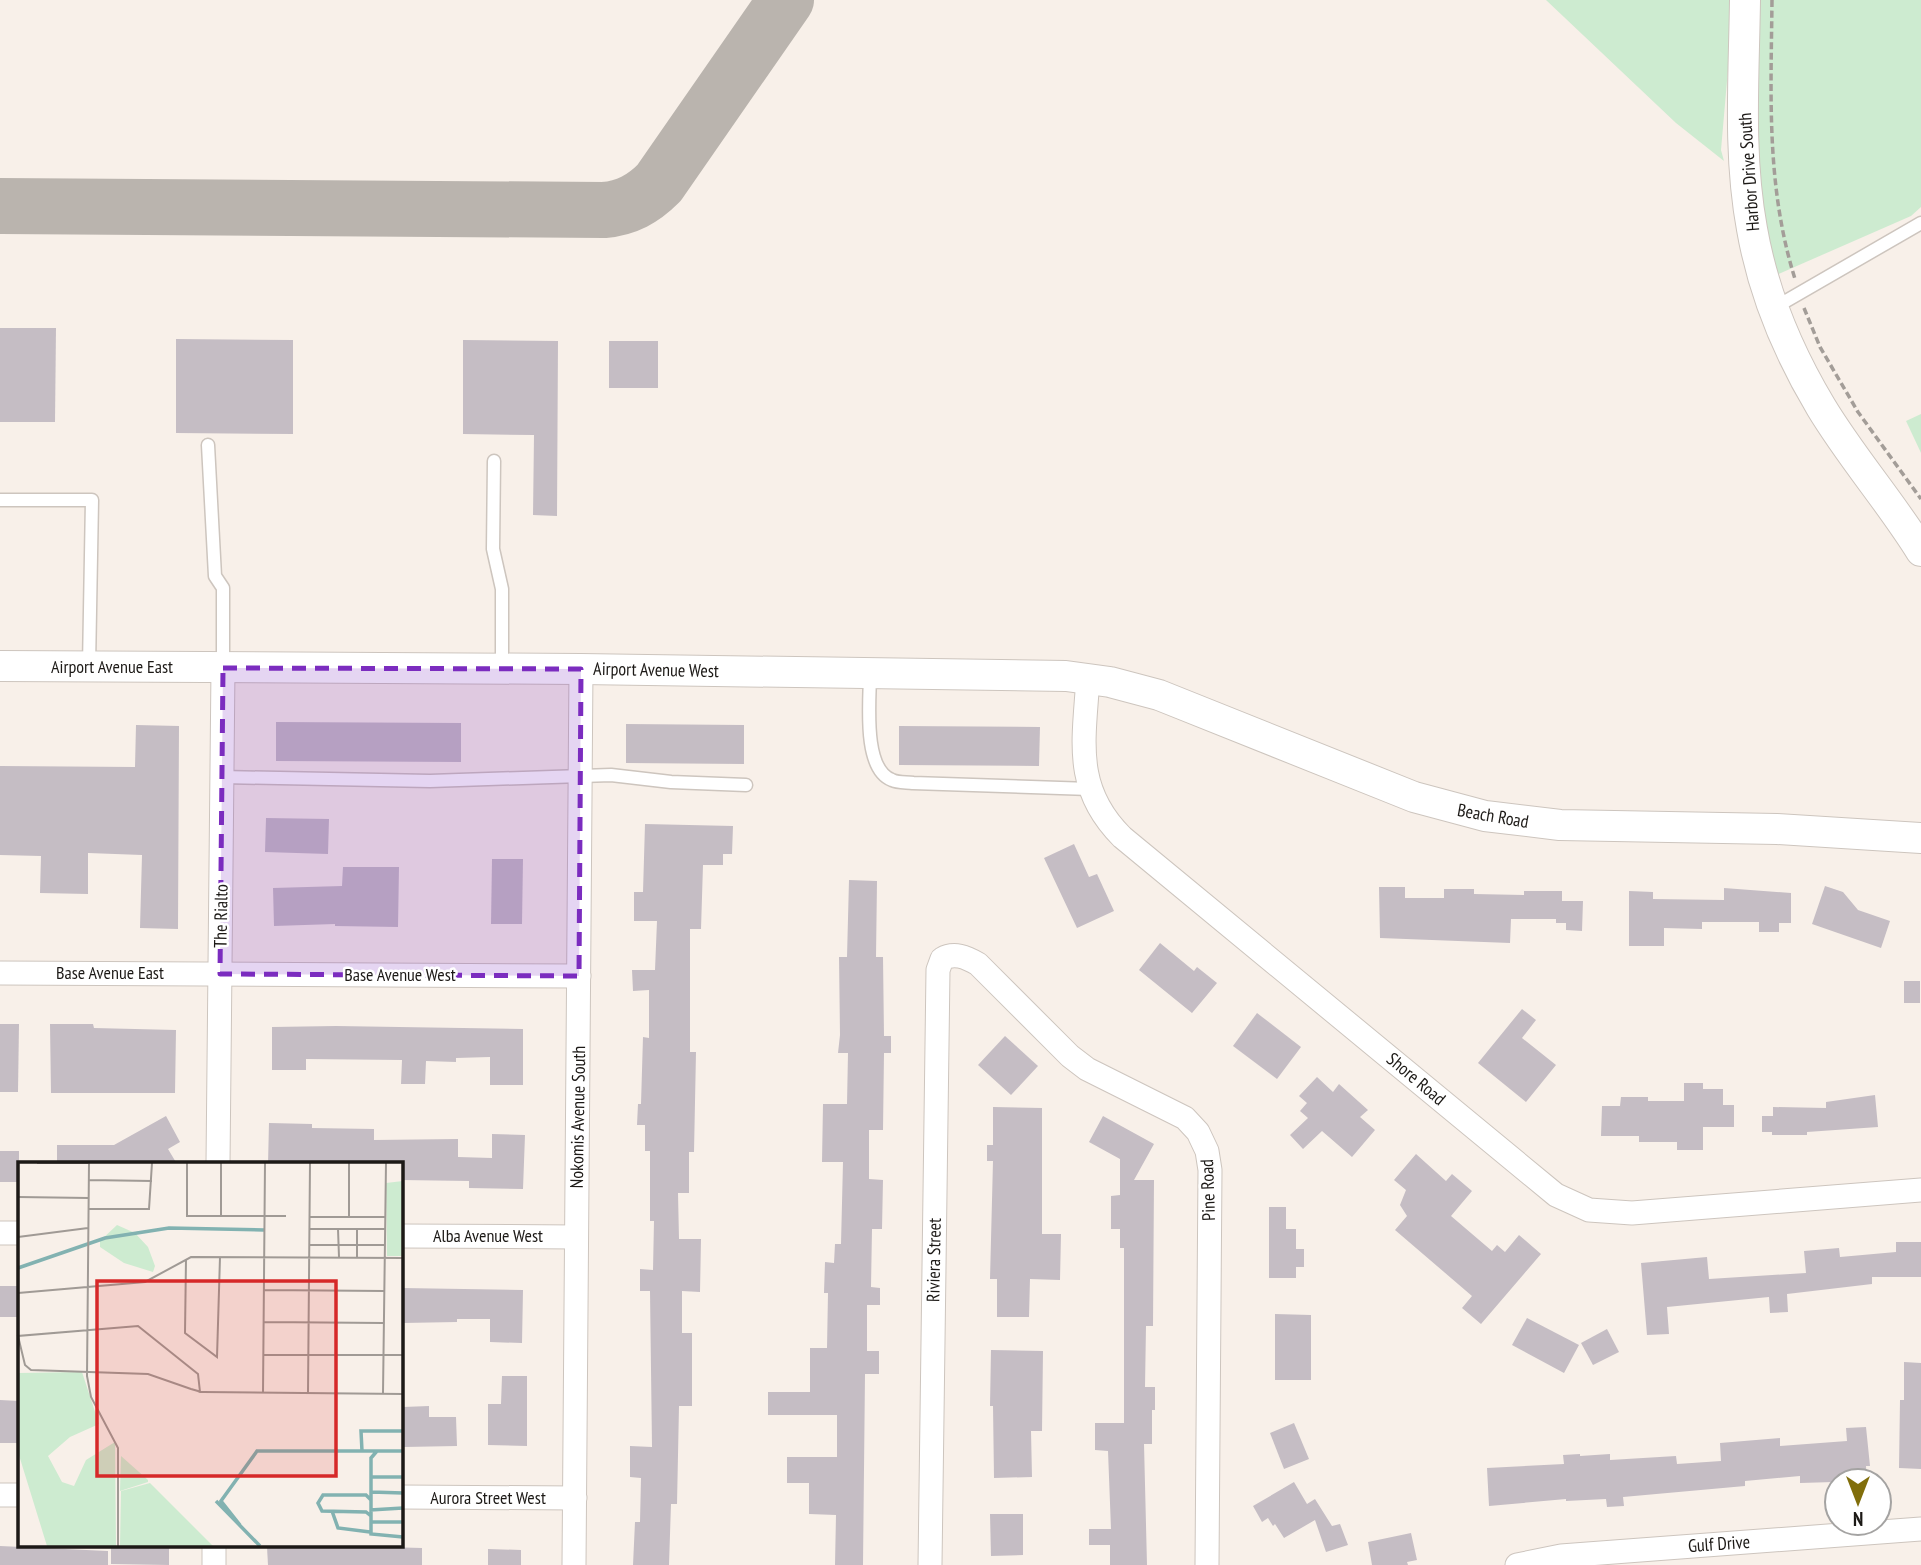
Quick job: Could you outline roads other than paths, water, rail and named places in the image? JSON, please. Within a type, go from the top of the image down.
[{"type":"street","name":"Harbor Drive South","points":[[1745,0],[1743,115],[1746,184],[1756,249],[1773,308],[1797,365],[1822,409],[1920,553]]},
{"type":"street","name":"Airport Avenue East","points":[[0,666],[223,668]]},
{"type":"street","name":"Airport Avenue West","points":[[223,668],[1037,674],[1088,678]]},
{"type":"street","name":"The Rialto","points":[[218,1162],[223,668]]},
{"type":"street","name":"Nokomis Avenue South","points":[[575,1565],[581,669]]},
{"type":"street","name":"Shore Road","points":[[1088,678],[1084,766],[1090,789],[1101,813],[1122,837],[1545,1186],[1573,1204],[1589,1210],[1632,1213],[1921,1190]]},
{"type":"street","name":"Beach Road","points":[[1088,678],[1179,702],[1404,793],[1485,816],[1560,825],[1777,829],[1921,838]]},
{"type":"street","points":[[1890,835],[1921,828]]},
{"type":"street","name":"Riviera Street","points":[[930,1565],[938,970],[945,957]]},
{"type":"street","name":"Pine Road","points":[[945,957],[964,957],[978,964],[1070,1056],[1087,1069],[1185,1118],[1198,1132],[1207,1151],[1210,1170],[1206,1565]]},
{"type":"street","name":"Base Avenue East","points":[[0,973],[220,974]]},
{"type":"street","name":"Base Avenue West","points":[[220,974],[579,976]]},
{"type":"street","points":[[0,1233],[18,1233]]},
{"type":"street","name":"Alba Avenue West","points":[[402,1236],[576,1237]]},
{"type":"street","points":[[0,1495],[18,1495]]},
{"type":"street","name":"Aurora Street West","points":[[402,1497],[575,1498]]},
{"type":"street","name":"Gulf Drive","points":[[1517,1565],[1561,1556],[1921,1529]]},
{"type":"lane","points":[[1773,308],[1921,223]]},
{"type":"lane","points":[[208,445],[215,576],[223,588],[223,668]]},
{"type":"lane","points":[[494,461],[493,549],[502,589],[502,669]]},
{"type":"lane","points":[[0,500],[92,500],[89,667]]},
{"type":"lane","points":[[870,673],[871,744],[876,766],[892,780],[1090,789]]},
{"type":"lane","points":[[222,778],[430,781],[611,775],[671,782],[746,785]]}]
